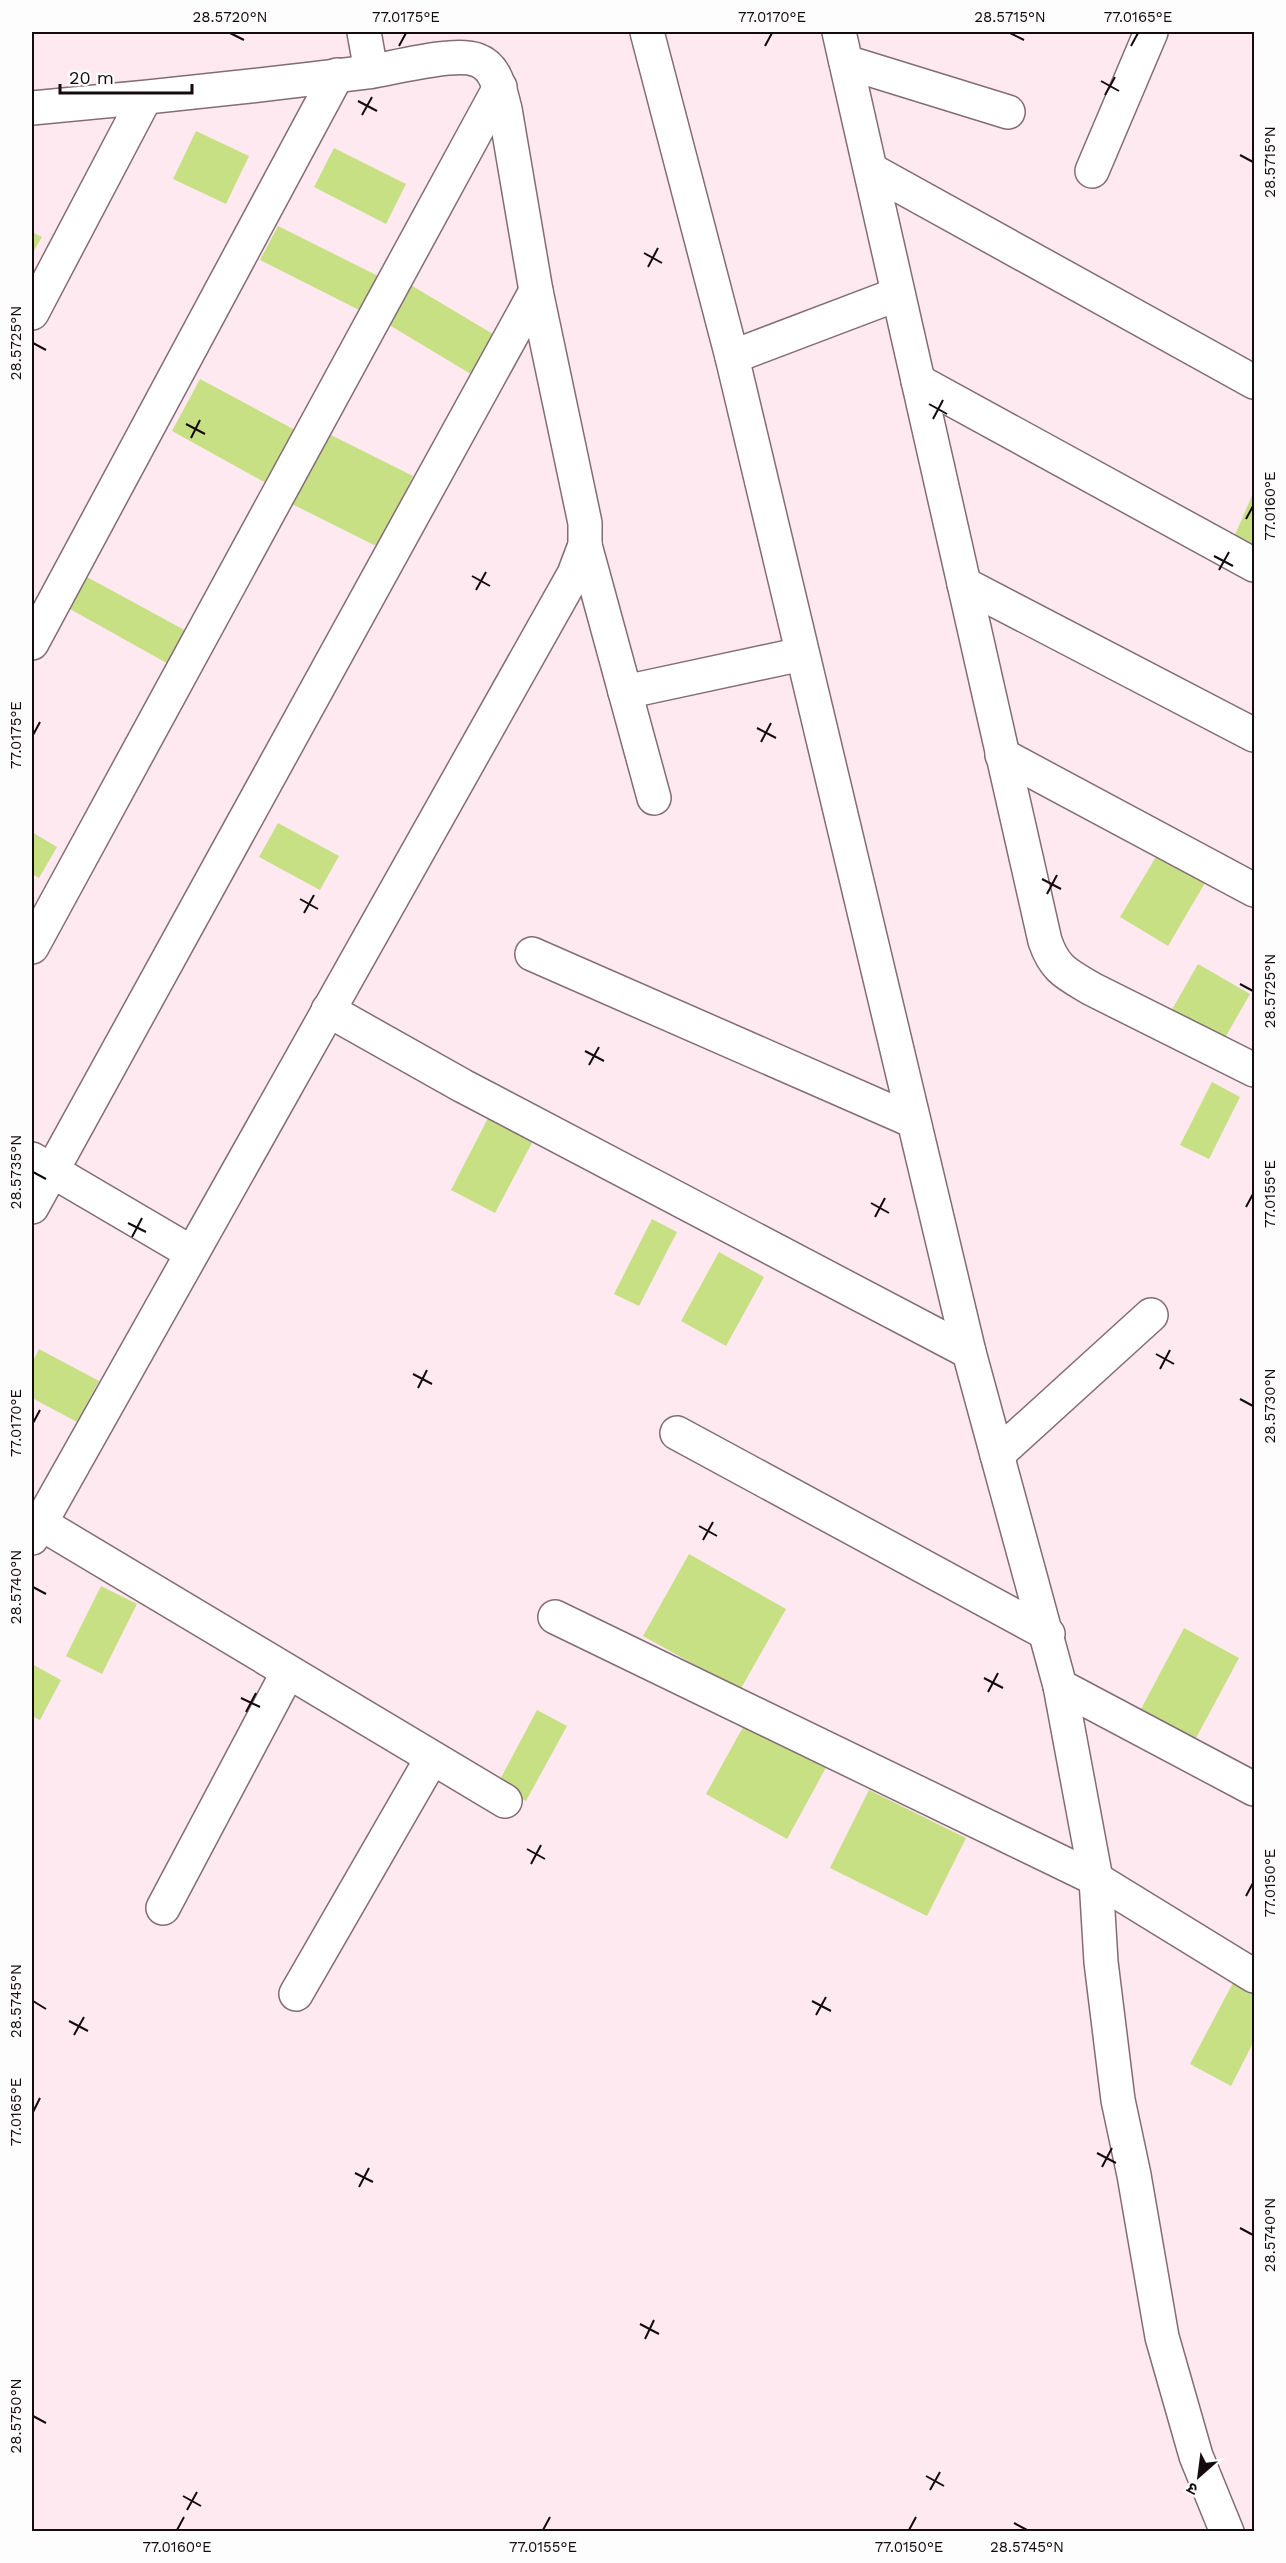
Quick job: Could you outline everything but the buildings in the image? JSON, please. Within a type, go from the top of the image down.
[{"type":"street","points":[[364,32],[371,71]]},
{"type":"street","points":[[647,32],[732,357],[969,1352],[1060,1686],[1096,1879],[1101,1962],[1118,2100],[1134,2175],[1162,2337],[1196,2456],[1227,2532]]},
{"type":"street","points":[[1092,171],[1150,32]]},
{"type":"street","points":[[843,47],[1008,112]]},
{"type":"street","points":[[843,47],[1002,755],[1051,960],[1068,975],[1092,989],[1254,1070]]},
{"type":"street","points":[[32,108],[145,98],[371,71],[458,57],[477,60],[491,69],[500,87],[536,291],[585,523],[585,545],[654,798]]},
{"type":"street","points":[[32,643],[337,75]]},
{"type":"street","points":[[32,947],[500,87]]},
{"type":"street","points":[[32,313],[145,98]]},
{"type":"street","points":[[871,170],[1254,382]]},
{"type":"street","points":[[32,1207],[42,1165],[536,291]]},
{"type":"street","points":[[732,357],[898,294]]},
{"type":"street","points":[[918,381],[1254,565]]},
{"type":"street","points":[[505,1801],[288,1672],[36,1530],[574,574],[585,545]]},
{"type":"street","points":[[964,584],[1254,735]]},
{"type":"street","points":[[626,692],[802,654]]},
{"type":"street","points":[[1002,755],[1254,890]]},
{"type":"street","points":[[532,954],[913,1121]]},
{"type":"street","points":[[328,1010],[463,1086],[969,1352]]},
{"type":"street","points":[[42,1165],[192,1253]]},
{"type":"street","points":[[997,1455],[1151,1315]]},
{"type":"street","points":[[677,1433],[1047,1634]]},
{"type":"street","points":[[555,1617],[1096,1879],[1254,1976]]},
{"type":"street","points":[[163,1908],[288,1672]]},
{"type":"street","points":[[1060,1686],[1254,1790]]},
{"type":"street","points":[[296,1994],[432,1758]]}]
